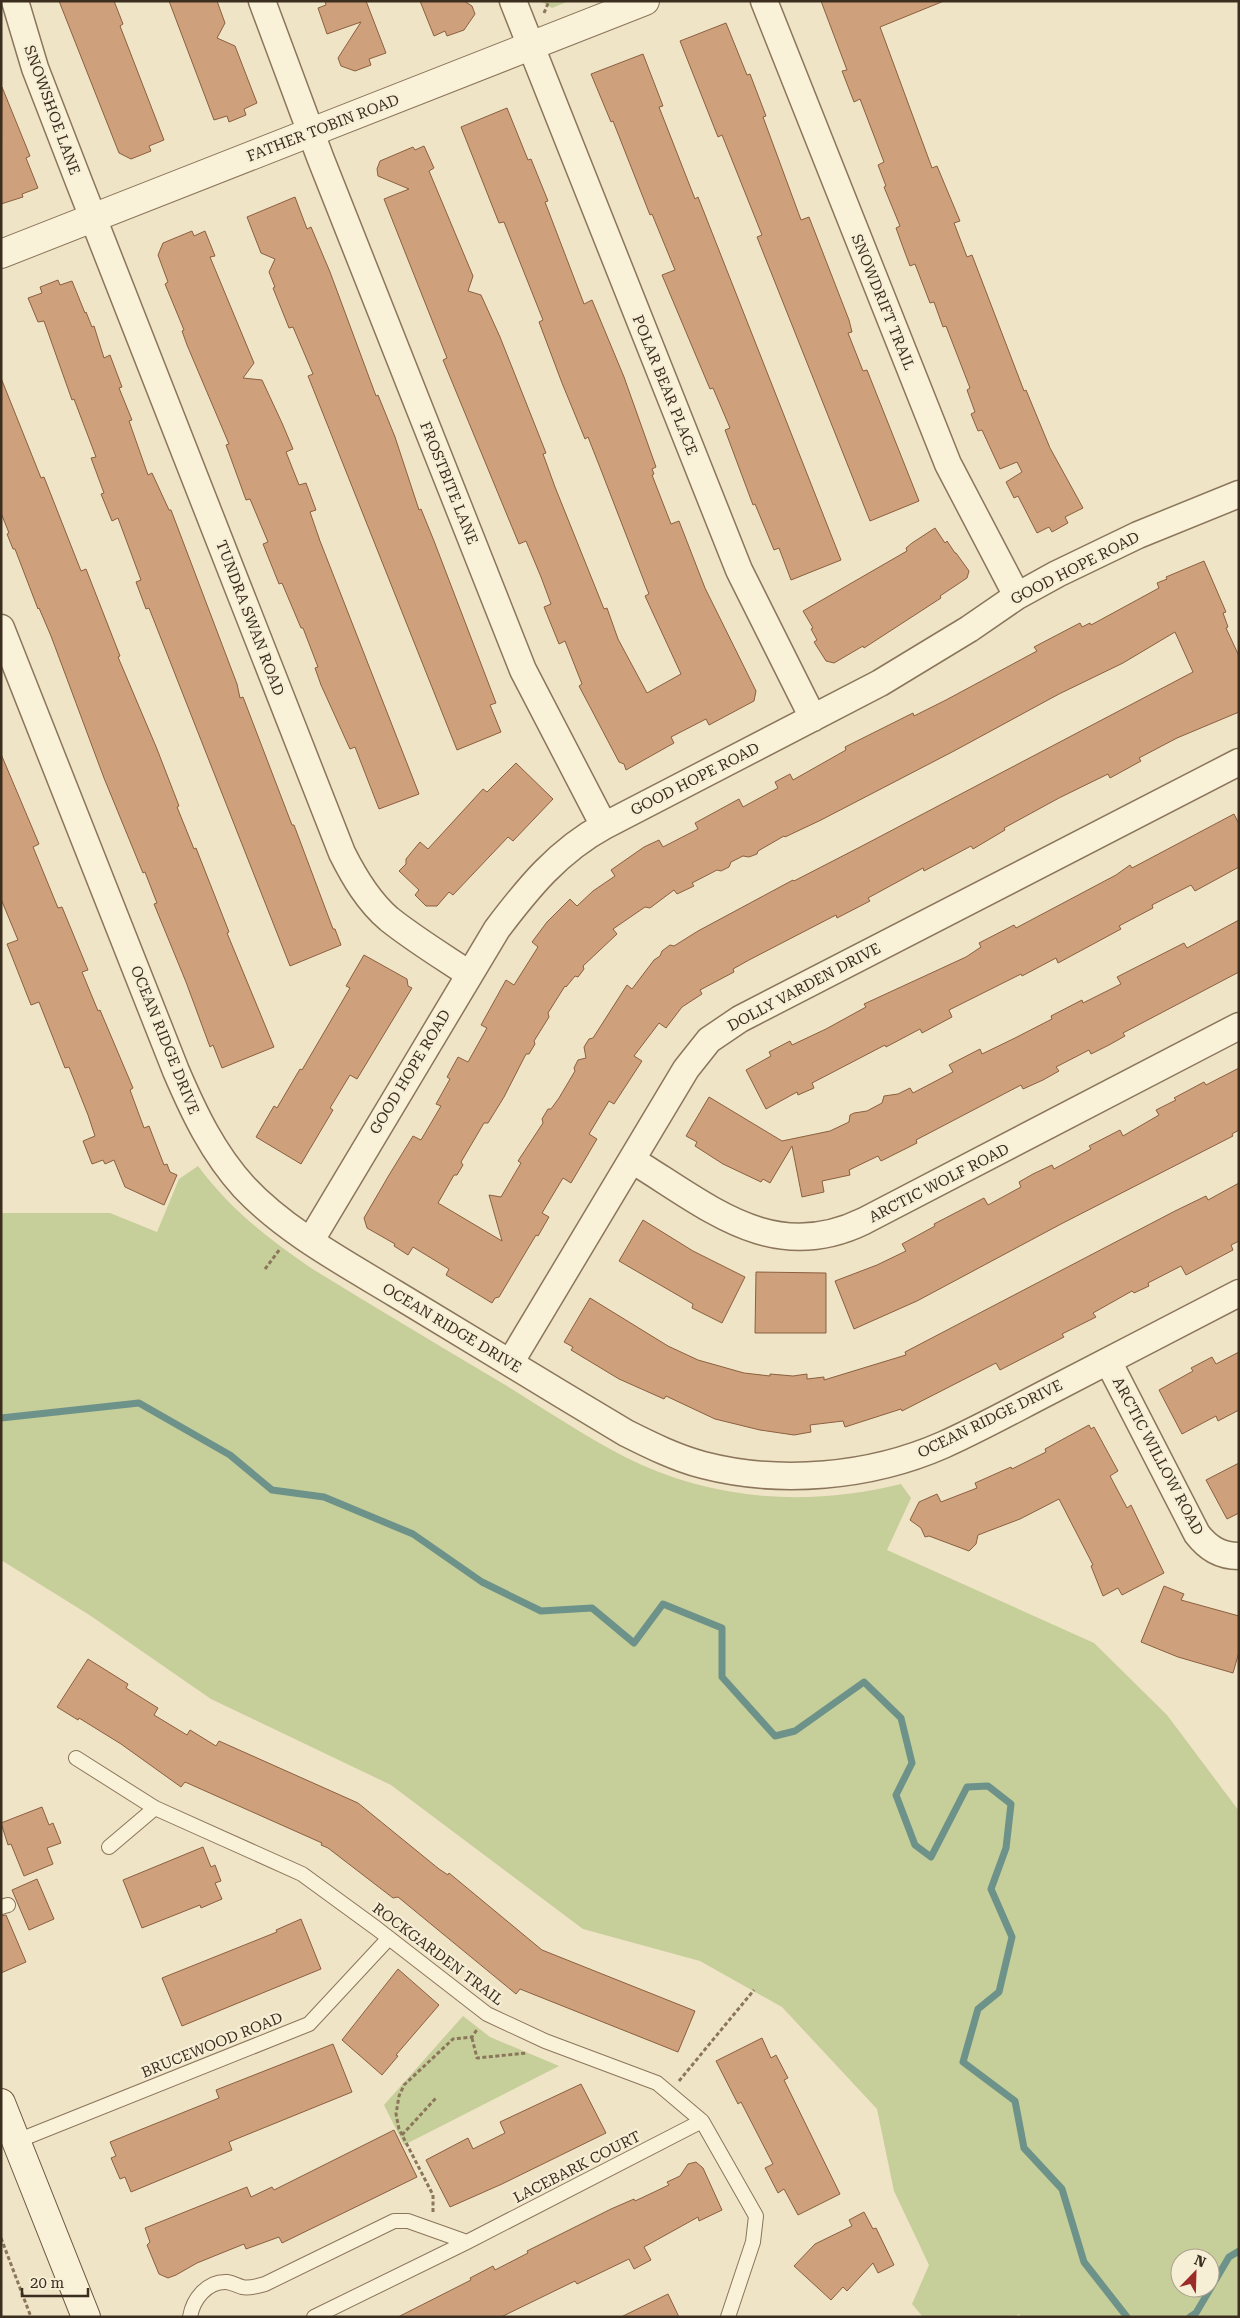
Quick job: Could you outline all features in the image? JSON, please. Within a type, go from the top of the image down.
[{"type":"street","name":"SNOWSHOE LANE","points":[[14,1],[35,68],[94,217]]},
{"type":"street","name":"FROSTBITE LANE","points":[[262,1],[311,133],[523,670],[604,826]]},
{"type":"street","name":"POLAR BEAR PLACE","points":[[513,1],[739,570],[813,718]]},
{"type":"street","name":"FATHER TOBIN ROAD","points":[[1,254],[645,1]]},
{"type":"street","name":"SNOWDRIFT TRAIL","points":[[764,1],[948,464],[1017,596]]},
{"type":"street","name":"TUNDRA SWAN ROAD","points":[[94,217],[342,853],[355,878],[371,900],[388,918],[469,974]]},
{"type":"street","name":"GOOD HOPE ROAD","points":[[311,1240],[497,929],[546,869],[581,839],[880,683],[969,629],[1017,596],[1138,535],[1236,502]]},
{"type":"street","name":"OCEAN RIDGE DRIVE","points":[[1,628],[176,1071],[205,1134],[228,1168],[258,1201],[311,1240],[626,1433],[651,1446],[702,1464],[731,1470],[784,1475],[848,1471],[914,1456],[951,1441],[1239,1292]]},
{"type":"street","name":"DOLLY VARDEN DRIVE","points":[[510,1363],[686,1069],[709,1040],[724,1028],[1239,762]]},
{"type":"street","name":"ARCTIC WOLF ROAD","points":[[632,1160],[733,1222],[754,1230],[791,1238],[830,1234],[847,1230],[1239,1026]]},
{"type":"street","name":"ARCTIC WILLOW ROAD","points":[[1108,1361],[1197,1534],[1207,1546],[1222,1554],[1239,1556]]},
{"type":"street","points":[[1,2103],[9,2144],[86,2317]]},
{"type":"lane","name":"ROCKGARDEN TRAIL","points":[[76,1758],[155,1808],[302,1874],[390,1938],[486,2014],[545,2041],[656,2083],[702,2121],[756,2216],[754,2242],[728,2317]]},
{"type":"lane","points":[[109,1847],[155,1808]]},
{"type":"lane","name":"BRUCEWOOD ROAD","points":[[9,2144],[310,2024],[390,1938]]},
{"type":"lane","name":"LACEBARK COURT","points":[[314,2317],[467,2242],[702,2121]]},
{"type":"lane","points":[[190,2317],[197,2297],[214,2284],[233,2283],[242,2287],[254,2287],[265,2284],[394,2221],[408,2222],[467,2242]]},
{"type":"path","points":[[544,13],[549,1]]},
{"type":"path","points":[[265,1269],[283,1245]]},
{"type":"path","points":[[669,2093],[754,1990]]},
{"type":"path","points":[[486,2014],[472,2037],[477,2058],[534,2052],[545,2041]]},
{"type":"path","points":[[434,2230],[433,2195],[402,2135],[396,2114],[404,2085],[453,2039],[472,2037]]},
{"type":"path","points":[[402,2135],[436,2098]]},
{"type":"path","points":[[1,2238],[31,2317]]},
{"type":"green space","points":[[540,1],[569,1],[552,8]]},
{"type":"green space","points":[[198,1166],[223,1196],[250,1222],[311,1268],[594,1440],[658,1472],[726,1491],[761,1496],[831,1496],[901,1484],[911,1498],[887,1550],[1094,1643],[1167,1715],[1239,1811],[1239,2317],[1021,2317],[1019,2314],[1014,2317],[923,2317],[912,2304],[929,2265],[894,2191],[877,2109],[782,2007],[700,1961],[583,1929],[391,1785],[211,1699],[91,1616],[1,1560],[1,1213],[110,1213],[157,1232],[179,1179]]},
{"type":"green space","points":[[463,2016],[490,2037],[559,2066],[404,2145],[384,2105]]},
{"type":"building","points":[[59,1],[114,1],[123,24],[120,26],[164,140],[149,146],[151,151],[131,159],[119,153]]},
{"type":"building","points":[[169,1],[217,1],[225,23],[217,38],[235,46],[257,103],[244,109],[246,115],[229,122],[227,116],[214,120]]},
{"type":"building","points":[[325,1],[366,1],[386,53],[369,59],[371,65],[355,71],[341,66],[338,58],[361,22],[327,34],[318,8],[326,5]]},
{"type":"building","points":[[420,1],[464,1],[472,6],[475,14],[464,30],[447,36],[445,31],[434,36]]},
{"type":"building","points":[[821,1],[944,1],[880,27],[932,168],[937,166],[960,221],[954,223],[967,257],[972,255],[1024,391],[1026,390],[1050,448],[1083,508],[1065,517],[1068,523],[1052,532],[1049,527],[1037,533],[1018,496],[1014,498],[1006,482],[1022,472],[1017,462],[1000,469],[982,430],[978,431],[971,414],[975,412],[967,390],[970,388],[946,326],[943,327],[934,302],[930,303],[915,264],[910,266],[904,250],[896,228],[900,226],[884,187],[886,186],[878,165],[884,162],[860,99],[854,102],[842,71],[847,70]]},
{"type":"building","points":[[726,23],[747,75],[750,74],[766,116],[763,117],[801,220],[809,217],[849,320],[852,332],[848,333],[863,371],[867,370],[919,501],[870,521],[757,237],[762,235],[722,135],[718,137],[680,41]]},
{"type":"building","points":[[643,54],[663,106],[659,107],[695,199],[698,197],[841,560],[791,580],[779,548],[774,550],[755,504],[753,505],[725,430],[730,428],[713,388],[710,389],[662,275],[675,270],[652,214],[650,215],[613,121],[611,122],[591,74]]},
{"type":"building","points":[[2,87],[30,156],[26,158],[38,188],[22,194],[23,197],[1,204]]},
{"type":"building","points":[[507,108],[528,160],[531,159],[548,201],[545,202],[584,304],[592,300],[624,377],[656,467],[652,469],[654,474],[652,475],[671,524],[679,521],[705,588],[756,691],[754,701],[709,725],[706,719],[671,737],[674,743],[626,770],[624,764],[619,762],[579,686],[582,684],[565,641],[559,644],[544,607],[551,604],[541,577],[526,541],[519,544],[443,360],[447,358],[384,199],[409,189],[378,176],[377,169],[380,161],[413,147],[415,150],[424,146],[434,168],[429,171],[473,276],[468,291],[481,295],[500,337],[546,453],[543,454],[555,487],[604,609],[607,608],[618,639],[647,693],[681,674],[645,596],[649,594],[588,437],[585,439],[562,383],[539,322],[543,320],[504,222],[499,223],[461,127]]},
{"type":"building","points":[[295,197],[307,229],[311,227],[330,272],[376,396],[378,395],[395,437],[419,510],[421,509],[434,541],[496,703],[490,705],[501,732],[457,750],[308,376],[313,374],[293,327],[289,328],[273,288],[275,287],[269,272],[275,259],[261,253],[247,217]]},
{"type":"building","points":[[192,231],[194,236],[205,231],[215,256],[210,257],[254,363],[243,378],[262,380],[293,449],[286,452],[299,485],[306,483],[316,510],[310,512],[320,541],[419,794],[379,809],[355,747],[350,749],[321,685],[315,668],[318,667],[303,628],[301,628],[282,583],[279,584],[263,544],[268,542],[250,499],[246,500],[226,445],[229,444],[187,345],[182,331],[184,330],[165,284],[168,282],[158,255],[163,243]]},
{"type":"building","points":[[58,280],[60,285],[72,281],[85,313],[92,327],[94,326],[104,358],[110,355],[122,387],[119,388],[132,420],[129,421],[148,475],[152,473],[169,510],[171,510],[237,684],[240,698],[243,697],[333,929],[335,929],[341,945],[290,966],[149,608],[146,609],[136,582],[141,580],[118,518],[112,521],[101,494],[104,493],[91,458],[96,457],[74,399],[72,400],[44,321],[38,322],[28,298],[42,293],[40,287]]},
{"type":"building","points":[[1,378],[41,478],[44,477],[81,571],[86,569],[120,656],[118,657],[157,749],[179,806],[177,807],[194,849],[196,848],[229,932],[227,933],[274,1047],[222,1068],[213,1045],[210,1047],[154,904],[157,903],[145,872],[143,873],[104,778],[51,636],[7,534],[9,533],[1,513]]},
{"type":"building","points":[[935,528],[969,571],[967,578],[940,596],[941,598],[864,648],[863,646],[834,663],[826,661],[814,642],[817,640],[811,629],[813,628],[803,611],[907,551],[906,548],[912,543]]},
{"type":"building","points":[[1204,561],[1226,612],[1223,613],[1228,627],[1226,628],[1239,656],[1239,712],[1177,738],[1139,758],[1141,761],[1110,778],[1108,774],[1059,798],[1004,828],[1005,830],[973,849],[971,846],[924,871],[923,868],[868,898],[870,901],[837,918],[836,915],[749,960],[733,969],[734,972],[700,990],[702,994],[682,1007],[666,1028],[659,1023],[634,1056],[642,1061],[614,1104],[609,1101],[589,1134],[597,1139],[571,1183],[563,1178],[542,1213],[549,1217],[499,1297],[495,1298],[492,1303],[446,1275],[449,1269],[413,1247],[408,1255],[394,1246],[395,1244],[367,1228],[364,1218],[389,1175],[413,1136],[421,1140],[441,1106],[436,1104],[450,1079],[447,1077],[458,1057],[468,1062],[487,1028],[481,1025],[506,980],[514,985],[538,947],[532,942],[547,922],[570,899],[577,906],[593,891],[615,876],[611,870],[644,847],[659,840],[663,847],[698,829],[695,823],[739,799],[743,807],[778,788],[775,782],[790,774],[793,780],[846,750],[845,747],[913,713],[914,716],[946,700],[1037,651],[1034,647],[1080,623],[1082,627],[1090,623],[1091,625],[1159,588],[1157,583],[1167,579],[1166,577]],"holes":[[[1175,632],[1193,672],[862,846],[793,880],[674,946],[670,945],[654,960],[632,989],[627,985],[593,1038],[589,1039],[584,1047],[586,1058],[578,1060],[574,1068],[575,1071],[559,1098],[551,1109],[548,1109],[542,1119],[543,1123],[518,1161],[521,1163],[501,1197],[489,1195],[502,1241],[438,1203],[454,1175],[457,1175],[463,1165],[461,1162],[484,1123],[488,1123],[504,1097],[526,1054],[529,1054],[535,1044],[534,1041],[549,1017],[548,1013],[565,986],[575,976],[578,977],[584,969],[583,966],[617,934],[613,929],[645,907],[650,908],[674,890],[677,894],[694,886],[692,883],[717,870],[721,871],[729,867],[731,862],[743,856],[749,857],[757,854],[758,851],[784,836],[821,820],[1059,694],[1123,663]]]},
{"type":"building","points":[[1,754],[39,844],[33,847],[58,908],[62,907],[88,970],[82,972],[133,1088],[130,1090],[144,1128],[149,1126],[164,1165],[167,1164],[170,1172],[177,1175],[164,1205],[125,1187],[114,1160],[105,1164],[103,1160],[92,1164],[83,1141],[95,1136],[88,1115],[69,1067],[65,1068],[39,1002],[31,1005],[7,944],[18,940],[1,899]]},
{"type":"building","points":[[516,763],[553,799],[513,841],[508,837],[453,895],[449,892],[437,906],[426,906],[415,895],[419,890],[399,871],[406,864],[406,859],[420,842],[428,849],[483,789],[487,792]]},
{"type":"building","points":[[1234,814],[1239,824],[1239,867],[1195,891],[1191,885],[1152,905],[1153,908],[1119,926],[1121,929],[1058,963],[1056,958],[949,1010],[952,1017],[922,1033],[920,1029],[886,1047],[885,1045],[812,1083],[814,1088],[798,1095],[797,1092],[766,1109],[746,1070],[771,1056],[769,1052],[790,1041],[792,1045],[826,1029],[866,1007],[864,1004],[966,957],[981,947],[979,943],[1014,925],[1016,928],[1116,875],[1130,865],[1132,868]]},
{"type":"building","points":[[1239,920],[1239,972],[1123,1033],[1125,1036],[1109,1045],[1091,1054],[1089,1050],[1056,1067],[1059,1071],[1043,1080],[1023,1089],[1021,1085],[916,1140],[917,1143],[881,1161],[878,1156],[849,1170],[850,1175],[822,1181],[824,1192],[802,1197],[792,1146],[770,1183],[763,1179],[761,1182],[723,1164],[695,1146],[697,1142],[686,1136],[709,1097],[782,1141],[830,1131],[849,1122],[850,1115],[867,1111],[882,1103],[884,1096],[898,1094],[910,1088],[913,1093],[953,1072],[949,1065],[980,1049],[982,1054],[1015,1038],[1052,1019],[1051,1016],[1082,1000],[1083,1003],[1121,984],[1117,977],[1184,943],[1187,948]]},
{"type":"building","points":[[364,955],[407,979],[408,986],[412,988],[357,1079],[350,1075],[330,1108],[333,1110],[301,1164],[256,1137],[274,1106],[277,1108],[300,1069],[302,1070],[350,988],[346,986]]},
{"type":"building","points":[[1239,1068],[1239,1130],[1232,1134],[1233,1136],[1061,1224],[917,1301],[854,1329],[835,1281],[877,1265],[906,1251],[902,1244],[935,1226],[934,1224],[984,1198],[988,1205],[1021,1187],[1019,1182],[1033,1174],[1052,1165],[1054,1169],[1091,1149],[1089,1146],[1120,1130],[1123,1136],[1159,1115],[1156,1110],[1176,1100],[1174,1098],[1204,1082],[1206,1085]]},
{"type":"building","points":[[1239,1183],[1239,1241],[1231,1245],[1233,1250],[1186,1275],[1181,1266],[1148,1283],[1149,1286],[1134,1293],[1132,1291],[1093,1313],[1096,1317],[1062,1334],[1064,1337],[1000,1370],[996,1363],[902,1411],[901,1409],[845,1427],[843,1421],[810,1425],[811,1432],[794,1435],[760,1430],[715,1419],[666,1396],[664,1399],[619,1379],[571,1350],[573,1347],[564,1342],[590,1298],[668,1346],[698,1360],[744,1373],[770,1376],[770,1374],[793,1376],[807,1374],[807,1379],[824,1377],[824,1380],[906,1355],[905,1352],[1175,1211],[1206,1196],[1208,1200]]},
{"type":"building","points":[[643,1220],[693,1251],[745,1277],[722,1323],[692,1308],[693,1304],[619,1261]]},
{"type":"building","points":[[756,1272],[826,1273],[826,1333],[755,1333]]},
{"type":"building","points":[[1239,1352],[1239,1410],[1218,1421],[1216,1416],[1182,1434],[1159,1390],[1193,1371],[1191,1368],[1212,1357],[1216,1364]]},
{"type":"building","points":[[1089,1425],[1091,1429],[1094,1427],[1118,1471],[1110,1476],[1127,1508],[1131,1505],[1164,1573],[1122,1595],[1118,1588],[1103,1596],[1091,1566],[1093,1565],[1059,1499],[1020,1519],[978,1535],[976,1544],[969,1551],[929,1536],[925,1537],[921,1528],[910,1520],[919,1502],[937,1494],[941,1502],[977,1488],[975,1483],[1011,1467],[1012,1469],[1046,1452],[1045,1449]]},
{"type":"building","points":[[1239,1463],[1239,1513],[1227,1519],[1206,1480]]},
{"type":"building","points":[[1164,1586],[1184,1594],[1181,1600],[1239,1616],[1239,1652],[1233,1673],[1178,1657],[1141,1642]]},
{"type":"building","points":[[88,1659],[128,1684],[126,1688],[158,1708],[154,1715],[187,1735],[190,1730],[216,1746],[219,1741],[358,1803],[439,1869],[448,1875],[449,1873],[542,1950],[695,2011],[678,2052],[520,1989],[516,1994],[398,1897],[393,1898],[328,1848],[321,1845],[322,1843],[185,1782],[181,1787],[121,1744],[57,1707]]},
{"type":"building","points":[[42,1807],[49,1825],[53,1823],[61,1843],[47,1848],[53,1864],[24,1876],[11,1844],[8,1845],[1,1823]]},
{"type":"building","points":[[203,1847],[211,1867],[215,1865],[221,1881],[215,1883],[222,1899],[201,1908],[200,1905],[142,1928],[123,1880]]},
{"type":"building","points":[[37,1879],[54,1919],[29,1930],[12,1890]]},
{"type":"building","points":[[6,1915],[26,1962],[1,1973],[1,1916]]},
{"type":"building","points":[[301,1919],[321,1969],[182,2026],[162,1978],[277,1932],[276,1930]]},
{"type":"building","points":[[398,1969],[439,2005],[396,2055],[398,2056],[382,2075],[342,2040]]},
{"type":"building","points":[[762,2038],[771,2058],[776,2055],[788,2078],[784,2080],[840,2194],[798,2215],[784,2189],[778,2193],[765,2168],[773,2164],[741,2102],[738,2104],[716,2061]]},
{"type":"building","points":[[333,2044],[352,2092],[229,2142],[232,2150],[131,2192],[125,2177],[120,2179],[111,2158],[116,2156],[110,2142],[219,2098],[216,2090]]},
{"type":"building","points":[[581,2084],[606,2133],[502,2184],[450,2207],[426,2160],[468,2138],[473,2149],[505,2133],[500,2122]]},
{"type":"building","points":[[394,2130],[417,2177],[282,2243],[279,2237],[246,2249],[244,2244],[197,2263],[168,2278],[159,2274],[147,2245],[150,2242],[145,2228],[247,2187],[251,2197],[272,2187],[274,2190]]},
{"type":"building","points":[[696,2162],[703,2168],[722,2210],[699,2221],[698,2217],[644,2247],[651,2260],[634,2269],[629,2259],[577,2284],[575,2281],[501,2317],[398,2317],[471,2280],[470,2278],[493,2266],[495,2270],[528,2253],[527,2251],[611,2209],[634,2199],[635,2201],[669,2185],[667,2182],[680,2176],[688,2164]]},
{"type":"building","points":[[864,2212],[873,2229],[876,2228],[894,2265],[878,2273],[873,2263],[847,2291],[843,2287],[831,2300],[794,2266],[815,2244],[852,2226],[849,2220]]},
{"type":"building","points":[[668,2294],[679,2317],[621,2317]]},
{"type":"waterway","points":[[1,1418],[139,1403],[230,1455],[272,1490],[324,1497],[413,1534],[482,1582],[541,1611],[592,1608],[634,1643],[663,1604],[722,1628],[722,1677],[775,1736],[795,1731],[864,1682],[901,1718],[912,1763],[896,1795],[915,1845],[931,1857],[967,1787],[988,1786],[1011,1804],[1006,1848],[991,1889],[1012,1937],[999,1992],[978,2009],[963,2062],[1015,2101],[1024,2148],[1062,2189],[1084,2262],[1127,2317]]},
{"type":"waterway","points":[[1190,2317],[1196,2313],[1229,2257],[1239,2251]]}]
